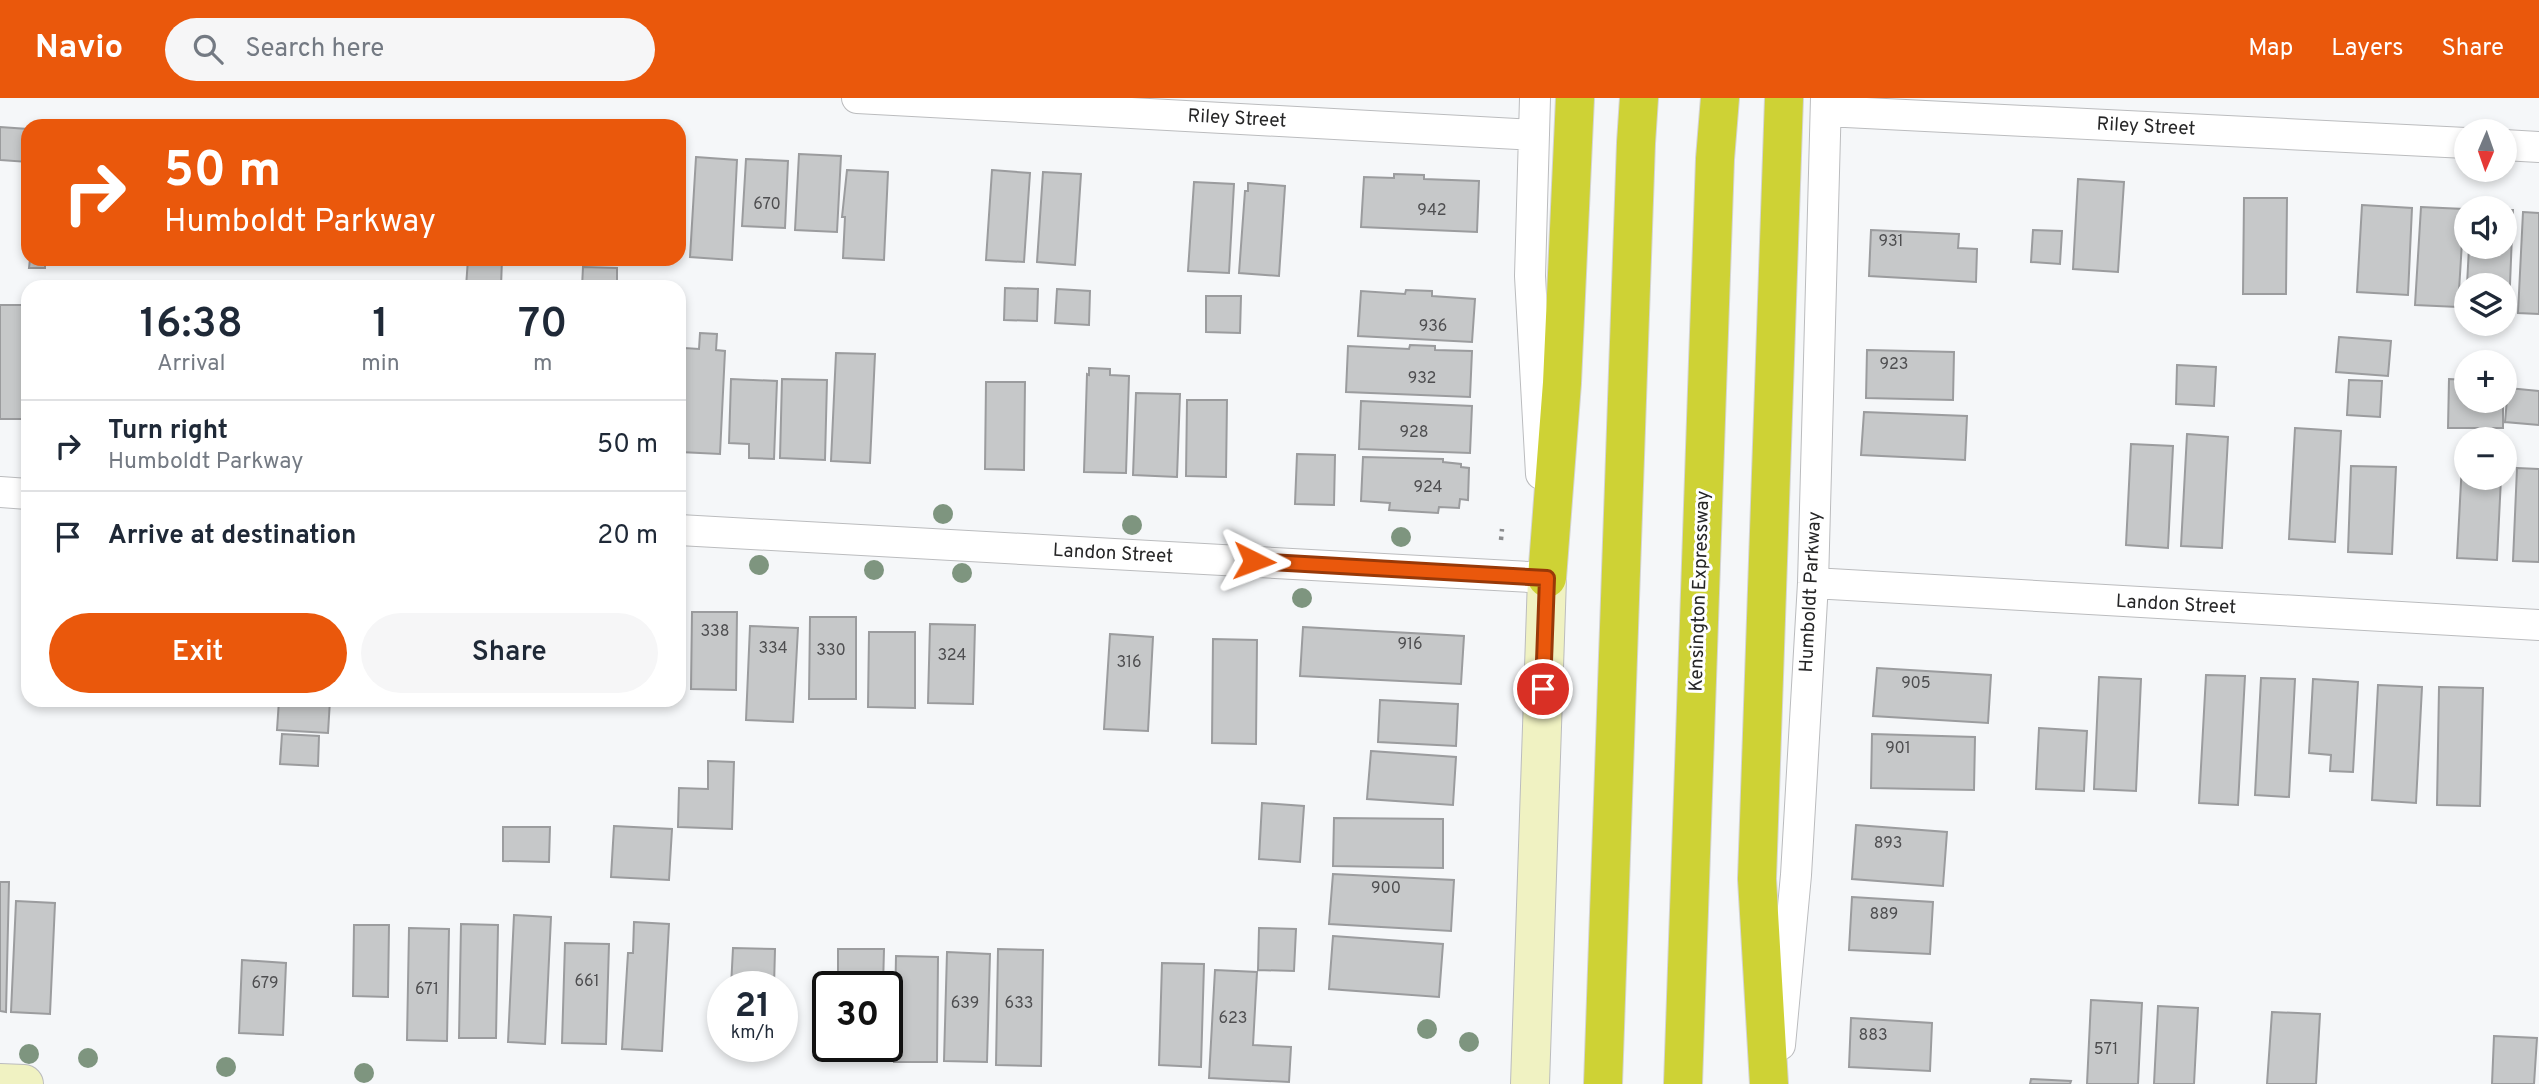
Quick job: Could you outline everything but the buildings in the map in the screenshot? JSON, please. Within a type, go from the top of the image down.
[{"type":"highway","points":[[1547,578],[1562,383],[1575,98]]},
{"type":"highway","points":[[1604,1084],[1639,98]]},
{"type":"highway","name":"Kensington Expressway","points":[[1683,1084],[1715,159],[1720,98]]},
{"type":"highway","points":[[1769,1084],[1757,879],[1784,98]]},
{"type":"street","name":"Riley Street","points":[[857,98],[1534,135]]},
{"type":"street","points":[[1530,1084],[1547,578],[1530,276],[1535,98]]},
{"type":"street","name":"Riley Street","points":[[1826,105],[2454,143]]},
{"type":"street","name":"Humboldt Parkway","points":[[1776,1084],[1796,875],[1813,583],[1826,105]]},
{"type":"street","points":[[2517,146],[2539,147]]},
{"type":"street","points":[[0,492],[21,494]]},
{"type":"street","name":"Landon Street","points":[[686,530],[1547,578]]},
{"type":"street","name":"Landon Street","points":[[1813,583],[2539,625]]},
{"type":"street","points":[[0,1083],[24,1084]]},
{"type":"path","points":[[1501,540],[1502,529]]},
{"type":"route","points":[[1254,561],[1547,578],[1543,689]]}]
